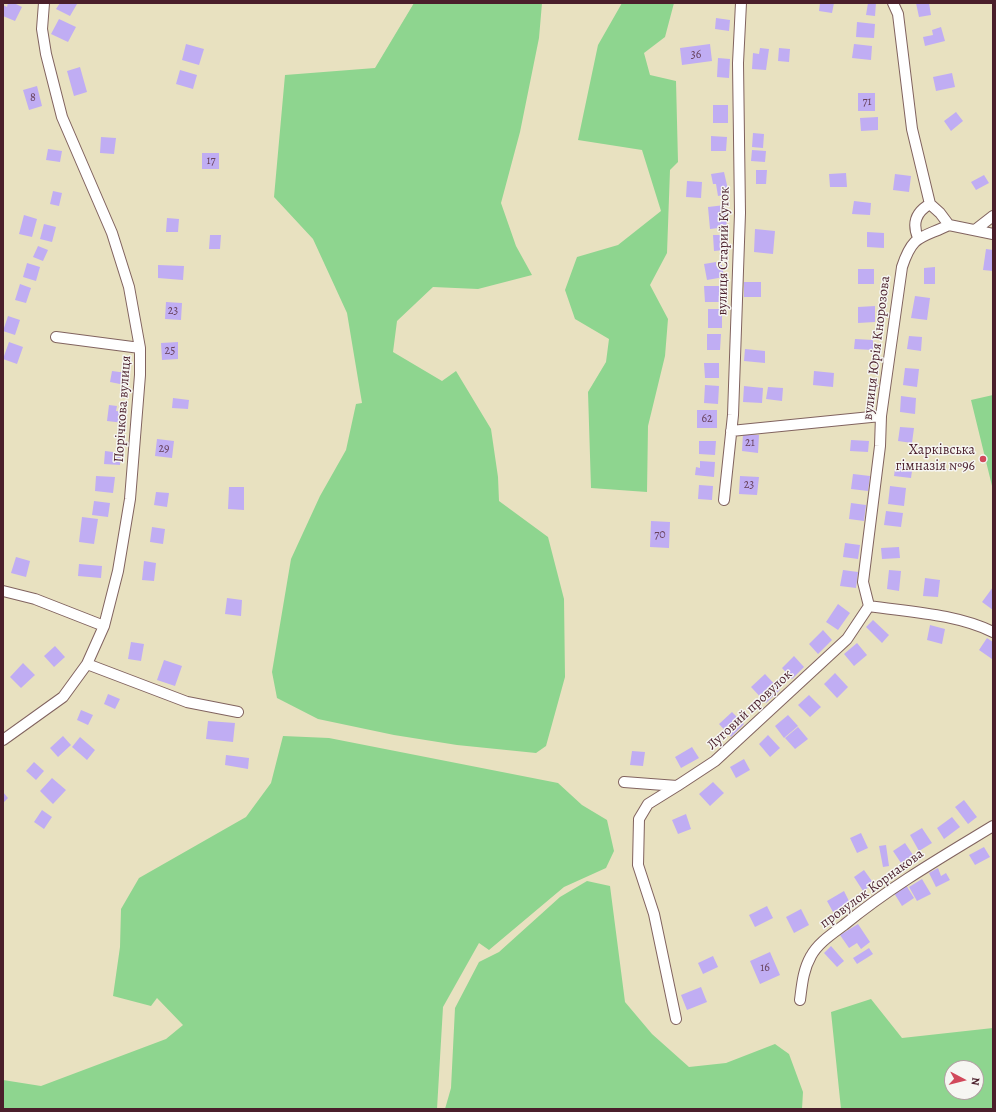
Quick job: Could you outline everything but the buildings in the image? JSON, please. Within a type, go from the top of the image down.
[{"type":"street","name":"Порічкова вулиця","points":[[3,740],[63,697],[87,664],[104,626],[118,571],[130,499],[140,375],[140,348],[129,287],[112,233],[62,117],[46,54],[42,29],[44,3]]},
{"type":"street","name":"вулиця Старий Куток","points":[[724,500],[731,431],[740,213],[738,63],[741,3]]},
{"type":"street","points":[[893,3],[898,14],[912,129],[930,204],[940,213],[949,225]]},
{"type":"street","points":[[930,204],[923,208],[916,218],[915,230],[918,238],[949,225],[993,234]]},
{"type":"street","points":[[975,230],[993,216]]},
{"type":"street","name":"вулиця Юрія Кнорозова","points":[[869,606],[863,582],[880,446],[881,416],[902,267],[907,251],[918,238]]},
{"type":"street","points":[[56,337],[140,348]]},
{"type":"street","points":[[731,431],[881,416]]},
{"type":"street","points":[[3,591],[36,599],[104,626]]},
{"type":"street","points":[[869,606],[953,619],[981,626],[993,632]]},
{"type":"street","name":"Луговий провулок","points":[[676,1019],[654,914],[638,865],[639,819],[648,804],[716,761],[847,639],[869,606]]},
{"type":"street","points":[[87,664],[187,702],[238,712]]},
{"type":"street","points":[[624,782],[677,786]]},
{"type":"street","name":"провулок Корнакова","points":[[800,1000],[804,971],[811,956],[822,943],[862,910],[912,875],[993,826]]},
{"type":"green space","points":[[414,3],[542,3],[539,38],[520,132],[501,203],[516,246],[532,275],[478,289],[433,287],[397,321],[393,352],[442,381],[456,371],[491,429],[498,477],[499,501],[548,537],[564,599],[565,677],[546,746],[536,753],[457,745],[394,735],[318,719],[277,698],[272,672],[291,559],[320,496],[346,450],[356,404],[362,403],[347,313],[313,239],[274,197],[285,75],[375,68]]},
{"type":"green space","points":[[622,3],[674,3],[665,37],[644,53],[650,75],[676,81],[678,162],[670,170],[667,253],[650,285],[668,319],[665,356],[648,426],[647,492],[591,488],[588,392],[606,362],[609,339],[575,319],[565,290],[577,257],[618,245],[661,211],[642,150],[578,140],[598,45]]},
{"type":"green space","points":[[993,395],[993,490],[971,400]]},
{"type":"green space","points":[[283,736],[329,738],[558,783],[582,805],[607,820],[614,851],[606,868],[564,887],[489,950],[479,943],[443,1007],[437,1109],[3,1109],[3,1080],[41,1086],[166,1039],[183,1025],[157,998],[151,1006],[113,996],[120,947],[121,909],[139,878],[246,817],[271,783]]},
{"type":"green space","points":[[587,881],[610,886],[625,1002],[652,1034],[689,1067],[726,1063],[775,1044],[789,1054],[803,1092],[802,1109],[445,1109],[451,1088],[455,1008],[479,962],[499,952],[560,897]]},
{"type":"green space","points":[[871,999],[902,1038],[993,1028],[993,1109],[841,1109],[831,1012]]},
{"type":"place","name":"Харківська гімназія №96","points":[[983,459]]}]
